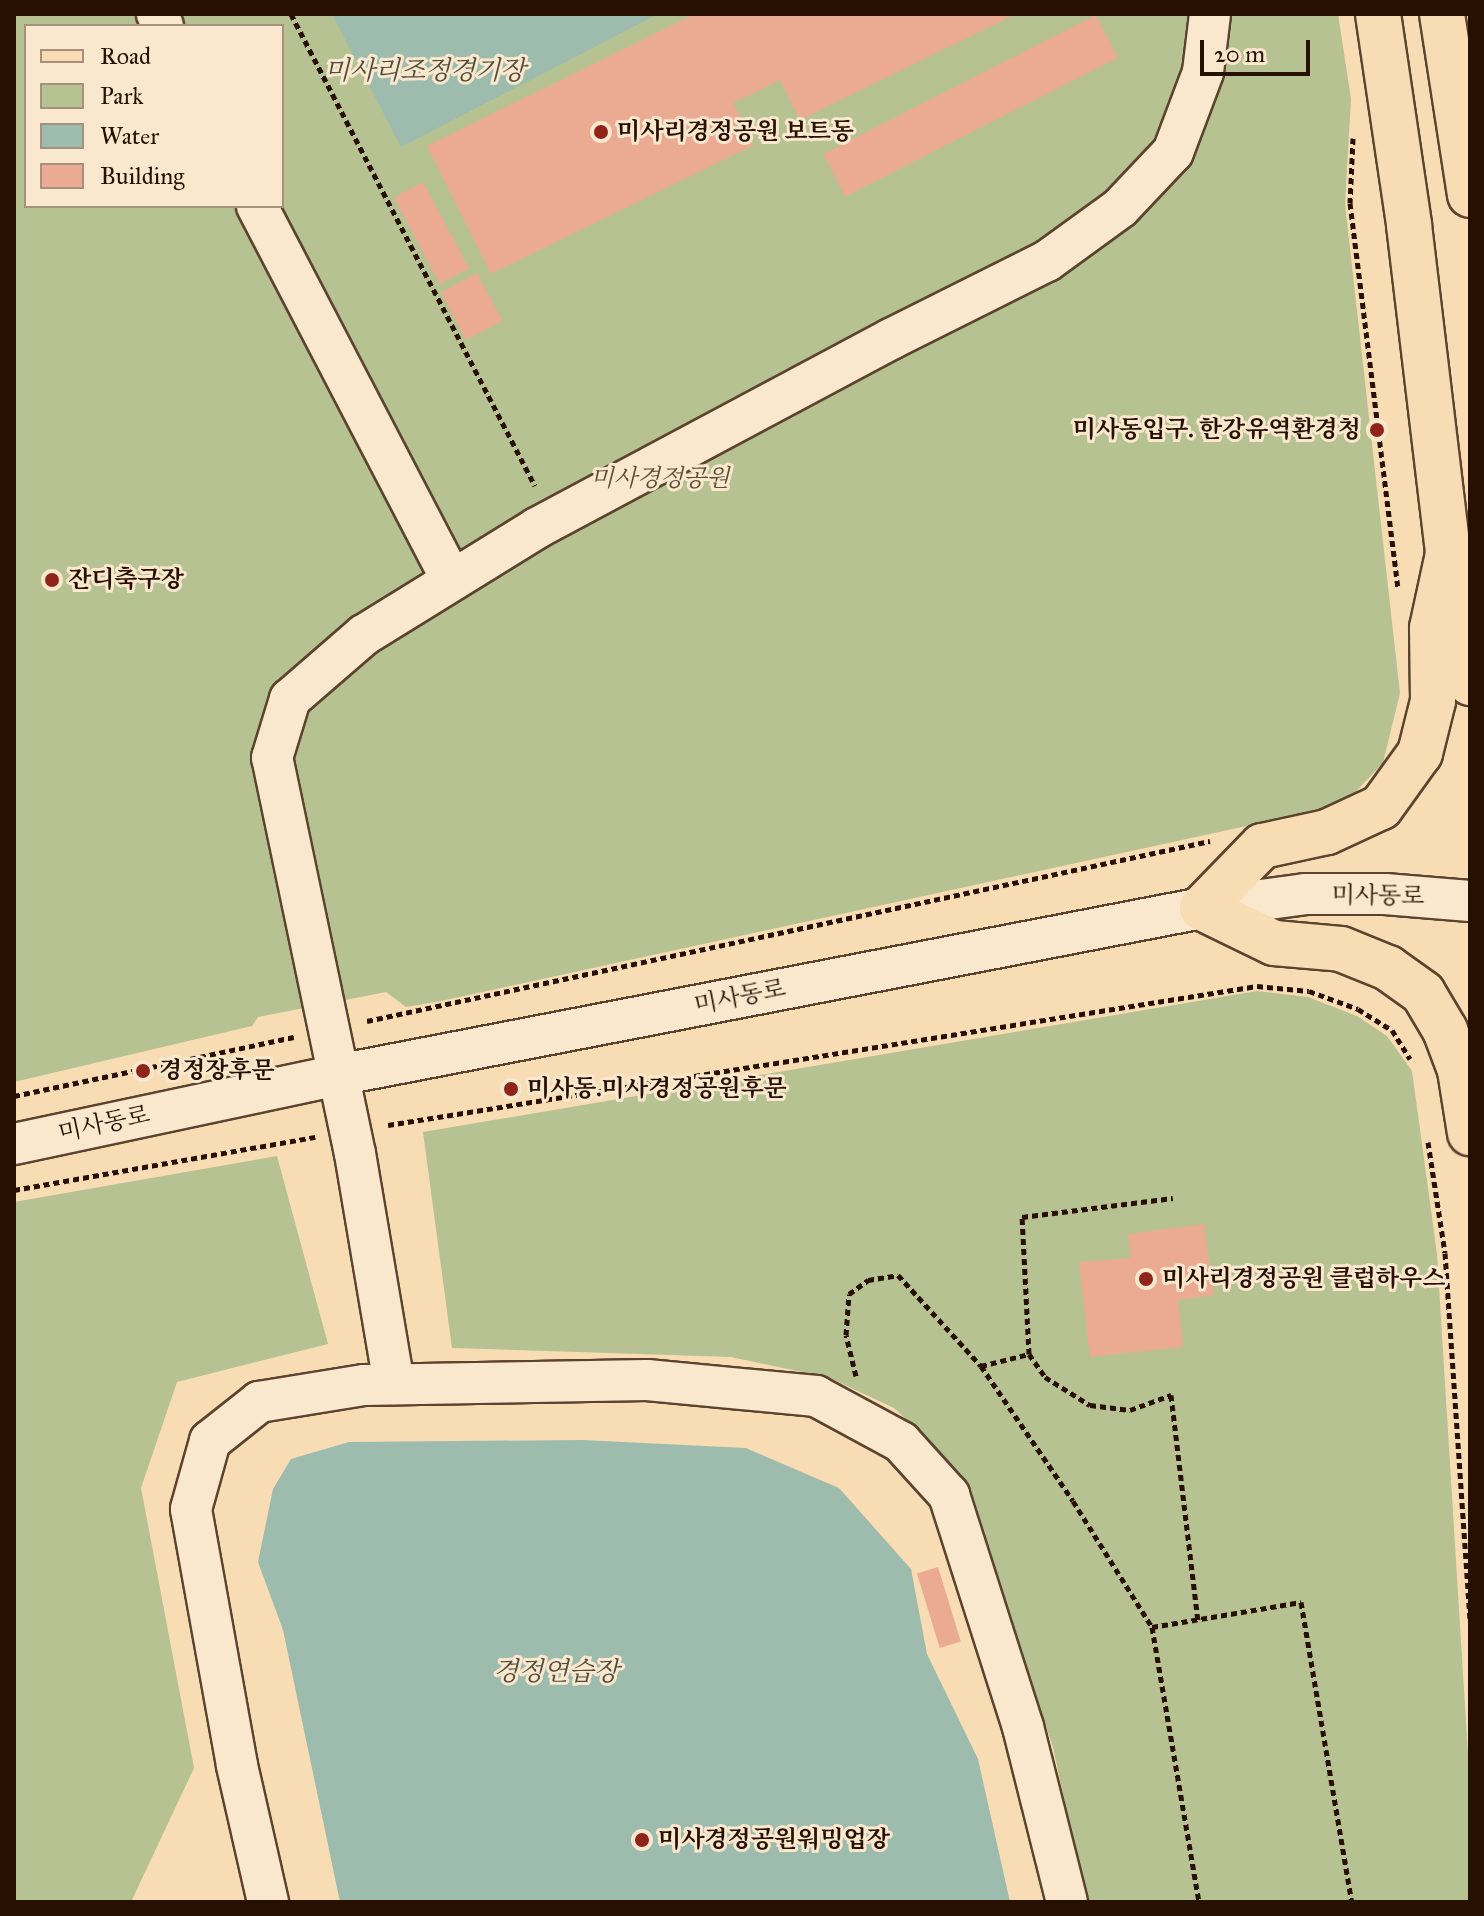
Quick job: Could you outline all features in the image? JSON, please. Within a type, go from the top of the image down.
[{"type":"main road","points":[[1378,14],[1459,560],[1470,683]]},
{"type":"main road","points":[[1442,14],[1470,195]]},
{"type":"main road","points":[[1459,560],[1432,628],[1433,701],[1420,753],[1381,807],[1327,832],[1262,846],[1202,908],[1274,943],[1341,949],[1388,968],[1423,993],[1445,1030],[1460,1070],[1470,1133]]},
{"type":"street","points":[[394,1384],[349,1131],[272,758],[290,699],[364,635],[452,580],[591,499],[891,339],[1047,261],[1120,208],[1173,152],[1203,72],[1210,14]]},
{"type":"street","points":[[258,208],[452,580]]},
{"type":"street","name":"미사동로","points":[[14,1144],[338,1075],[1202,908],[1305,894],[1385,894],[1470,901]]},
{"type":"street","points":[[268,1902],[237,1765],[191,1509],[210,1441],[259,1402],[364,1385],[647,1380],[816,1396],[901,1442],[949,1495],[1023,1727],[1067,1902]]},
{"type":"path","points":[[291,14],[537,489]]},
{"type":"path","points":[[1354,129],[1350,203],[1398,592]]},
{"type":"path","points":[[14,1096],[1225,837]]},
{"type":"path","points":[[14,1190],[349,1131],[1257,986],[1309,991],[1358,1009],[1392,1030],[1417,1070]]},
{"type":"path","points":[[1427,1131],[1445,1253],[1470,1619]]},
{"type":"path","points":[[1173,1198],[1022,1217],[1029,1354],[1045,1377],[1090,1405],[1130,1410],[1171,1395],[1198,1620]]},
{"type":"path","points":[[867,1424],[846,1335],[849,1294],[868,1280],[898,1275],[981,1366],[1073,1501],[1152,1627],[1199,1902]]},
{"type":"path","points":[[981,1366],[1029,1354]]},
{"type":"path","points":[[1152,1627],[1301,1602],[1352,1902]]},
{"type":"green space","name":"미사경정공원","points":[[14,14],[1338,14],[1351,99],[1345,204],[1400,693],[1383,763],[1343,805],[441,1001],[406,1007],[386,992],[258,1017],[252,1026],[14,1082]]},
{"type":"green space","points":[[1257,991],[1308,997],[1357,1016],[1387,1036],[1412,1071],[1437,1254],[1470,1787],[1470,1902],[1086,1902],[1053,1747],[962,1484],[923,1435],[894,1408],[830,1378],[731,1357],[452,1348],[423,1132]]},
{"type":"green space","points":[[277,1156],[328,1344],[177,1382],[141,1488],[194,1768],[131,1902],[14,1902],[14,1202]]},
{"type":"water","name":"미사리조정경기장","points":[[332,14],[658,14],[401,147]]},
{"type":"water","name":"경정연습장","points":[[582,1440],[746,1448],[839,1488],[911,1569],[927,1654],[978,1759],[1010,1902],[340,1902],[283,1630],[258,1562],[273,1489],[291,1459],[349,1442]]},
{"type":"building","name":"미사리경정공원 보트동","points":[[695,14],[1016,14],[800,120],[780,80],[733,103],[754,145],[491,274],[427,146]]},
{"type":"building","points":[[1096,15],[1118,58],[845,197],[823,154]]},
{"type":"building","points":[[423,182],[469,269],[440,284],[394,197]]},
{"type":"building","points":[[477,273],[502,321],[466,340],[441,292]]},
{"type":"building","name":"미사리경정공원 클럽하우스","points":[[1204,1224],[1214,1295],[1178,1300],[1183,1347],[1090,1357],[1079,1262],[1131,1258],[1128,1234]]},
{"type":"building","points":[[938,1567],[961,1642],[940,1648],[917,1573]]},
{"type":"place","name":"미사리경정공원 보트동","points":[[601,132]]},
{"type":"place","name":"미사동입구. 한강유역환경청","points":[[1377,430]]},
{"type":"place","name":"잔디축구장","points":[[52,580]]},
{"type":"place","name":"경정장후문","points":[[143,1071]]},
{"type":"place","name":"미사동.미사경정공원후문","points":[[511,1089]]},
{"type":"place","name":"미사리경정공원 클럽하우스","points":[[1146,1279]]},
{"type":"place","name":"미사경정공원워밍업장","points":[[642,1840]]}]
